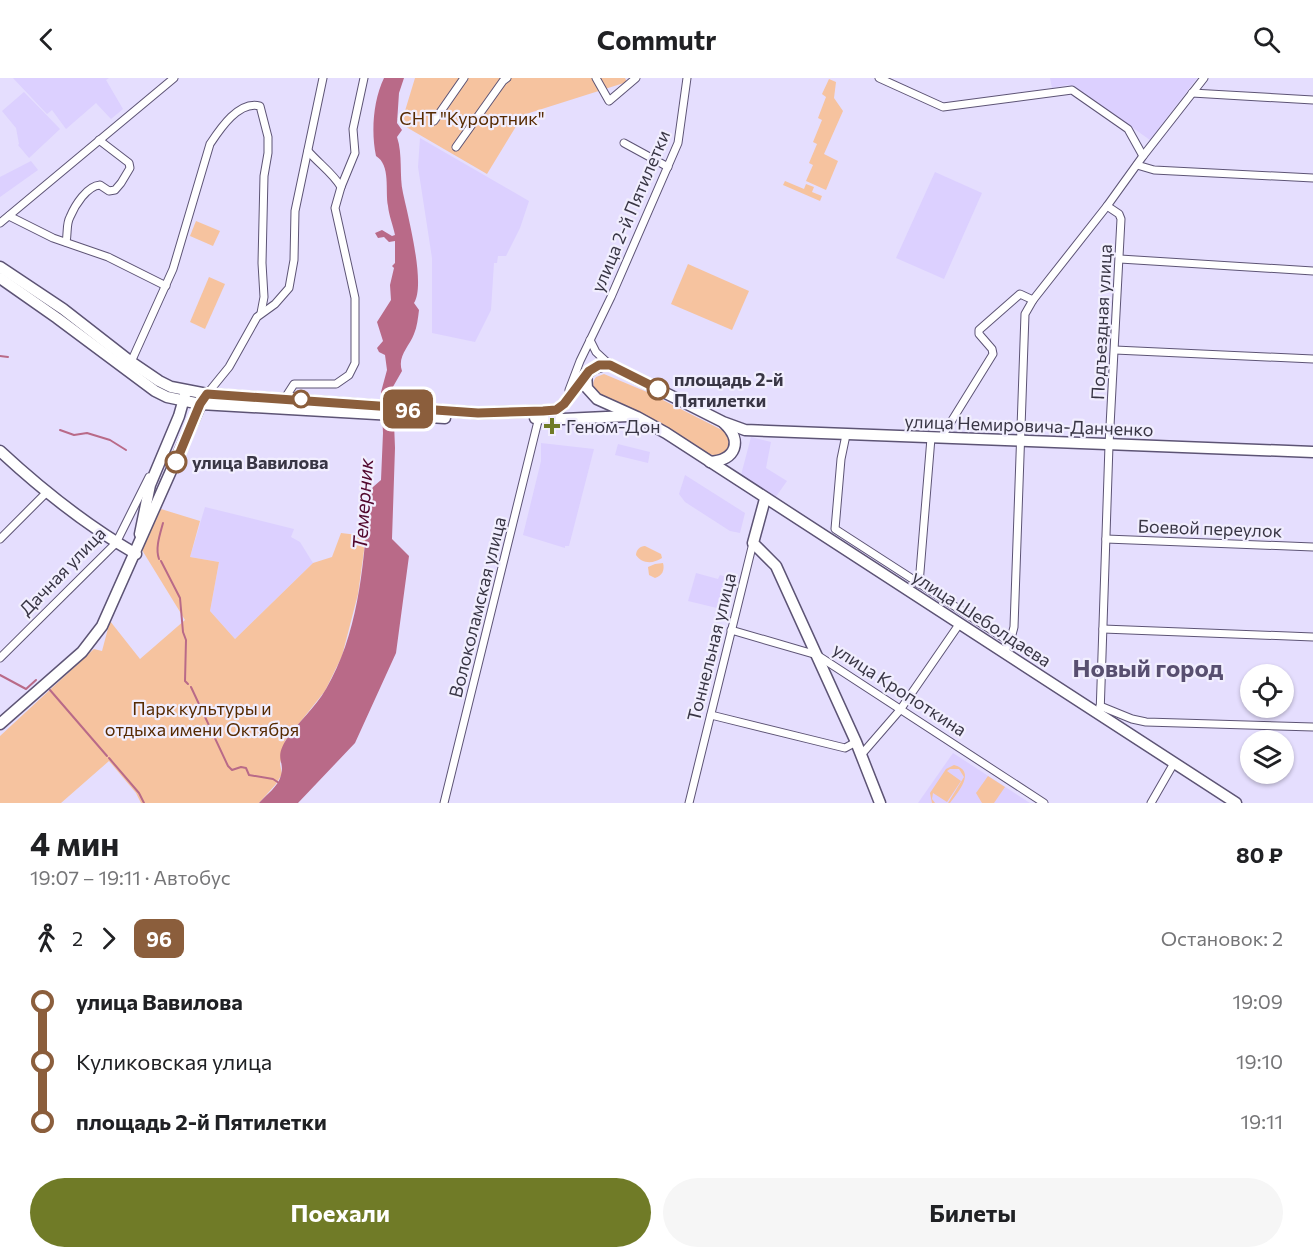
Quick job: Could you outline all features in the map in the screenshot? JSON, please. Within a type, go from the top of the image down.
[{"type":"main road","points":[[0,267],[63,309],[131,362],[200,404],[345,407]]},
{"type":"main road","points":[[0,278],[155,391],[184,396],[207,394],[285,398],[345,407],[477,419],[544,415],[634,416]]},
{"type":"main road","points":[[544,415],[556,410],[570,397],[586,374],[599,365],[610,365],[723,422],[732,431],[735,442],[732,453],[724,460],[710,462],[666,433],[592,395],[586,383],[586,374]]},
{"type":"main road","points":[[0,724],[82,652],[96,635],[111,609],[200,404],[207,394]]},
{"type":"main road","name":"Дачная улица","points":[[136,554],[150,485],[169,442],[184,396]]},
{"type":"main road","name":"улица Немировича-Данченко","points":[[723,422],[745,430],[1313,452]]},
{"type":"main road","points":[[169,442],[171,474]]},
{"type":"main road","points":[[0,451],[46,493],[116,543],[136,554]]},
{"type":"main road","name":"улица Шеболдаева","points":[[710,462],[960,623],[1007,647],[1174,763],[1236,803]]},
{"type":"main road","name":"Тоннельная улица","points":[[753,543],[765,499]]},
{"type":"main road","name":"улица Кропоткина","points":[[753,543],[776,566],[817,655]]},
{"type":"main road","points":[[817,655],[856,742],[876,800]]},
{"type":"street","points":[[0,223],[174,78]]},
{"type":"street","points":[[261,313],[275,304],[289,288],[294,260],[296,211],[323,78]]},
{"type":"street","points":[[285,398],[294,384],[336,384],[344,380],[355,363],[355,298],[335,208],[355,153],[353,129],[364,78]]},
{"type":"street","points":[[434,121],[464,78]]},
{"type":"street","points":[[456,147],[507,78]]},
{"type":"street","points":[[596,78],[609,101],[636,78]]},
{"type":"street","name":"улица 2-й Пятилетки","points":[[570,397],[571,384],[584,352],[678,143],[687,78]]},
{"type":"street","points":[[879,78],[944,107],[1072,90],[1128,129],[1143,156]]},
{"type":"street","points":[[846,435],[841,459],[835,529],[919,584],[1007,647],[1014,627],[1025,314],[1033,300],[1204,78]]},
{"type":"street","points":[[1192,93],[1313,100]]},
{"type":"street","points":[[131,362],[166,286],[178,253],[210,144],[239,110],[246,106],[260,106],[268,137],[264,176],[262,263],[264,297],[261,313],[229,367],[207,394]]},
{"type":"street","points":[[66,242],[70,216],[88,190],[100,185],[109,191],[115,190],[130,168],[129,163],[99,140]]},
{"type":"street","points":[[624,142],[668,167]]},
{"type":"street","points":[[308,151],[336,178],[341,187]]},
{"type":"street","points":[[1137,165],[1154,170],[1313,178]]},
{"type":"street","name":"Подъездная улица","points":[[1100,710],[1109,445],[1121,219],[1119,214],[1107,206]]},
{"type":"street","points":[[9,216],[53,238],[108,257],[166,286]]},
{"type":"street","points":[[1120,259],[1313,271]]},
{"type":"street","points":[[919,584],[936,438],[993,354],[979,334],[979,330],[1020,294],[1033,300]]},
{"type":"street","points":[[590,340],[596,352],[610,365]]},
{"type":"street","points":[[1114,350],[1313,359]]},
{"type":"street","points":[[584,352],[586,374]]},
{"type":"street","name":"Волоколамская улица","points":[[444,803],[544,415]]},
{"type":"street","name":"Дачная улица","points":[[0,658],[116,543],[147,479],[157,468]]},
{"type":"street","points":[[0,539],[46,493]]},
{"type":"street","name":"Боевой переулок","points":[[1106,539],[1313,547]]},
{"type":"street","name":"Тоннельная улица","points":[[689,803],[753,543]]},
{"type":"street","points":[[861,755],[900,710],[960,623]]},
{"type":"street","points":[[1103,628],[1313,637]]},
{"type":"street","points":[[731,630],[817,655]]},
{"type":"street","name":"улица Кропоткина","points":[[817,655],[1044,803]]},
{"type":"street","points":[[1100,710],[1146,722],[1313,727]]},
{"type":"street","points":[[711,715],[845,748],[856,742]]},
{"type":"street","points":[[1151,803],[1174,763]]},
{"type":"shaded area","points":[[13,78],[109,78],[106,80],[123,109],[111,119],[96,103],[66,129],[52,110],[47,114]]},
{"type":"shaded area","name":"Темерник","points":[[384,78],[404,78],[399,93],[397,123],[402,130],[397,137],[402,186],[417,266],[417,294],[414,303],[419,310],[415,331],[402,356],[402,371],[390,392],[393,398],[395,448],[392,539],[409,556],[396,653],[355,743],[298,803],[259,803],[280,779],[282,770],[280,756],[286,740],[317,702],[337,667],[353,619],[358,594],[369,494],[381,480],[383,433],[381,392],[387,370],[385,355],[377,348],[383,341],[377,322],[391,300],[390,285],[394,268],[392,266],[395,263],[395,241],[389,242],[384,237],[378,238],[375,233],[382,230],[392,236],[395,235],[387,200],[386,172],[381,160],[376,156],[374,137],[375,106]]},
{"type":"shaded area","points":[[1050,78],[1197,78],[1150,140],[1074,86],[1052,88]]},
{"type":"shaded area","points":[[24,92],[60,129],[29,158],[18,145],[16,128],[2,111]]},
{"type":"shaded area","points":[[420,138],[529,201],[520,228],[506,256],[498,256],[497,263],[494,263],[491,310],[475,342],[432,333],[432,258],[418,167]]},
{"type":"shaded area","points":[[31,161],[38,170],[0,197],[0,177]]},
{"type":"shaded area","points":[[935,172],[982,193],[944,279],[896,258]]},
{"type":"shaded area","points":[[751,437],[771,442],[766,468],[787,481],[775,498],[741,475]]},
{"type":"shaded area","points":[[541,443],[594,449],[569,546],[565,548],[523,535],[541,461]]},
{"type":"shaded area","points":[[618,444],[650,452],[648,463],[615,455]]},
{"type":"shaded area","points":[[685,475],[745,513],[740,533],[730,531],[685,502],[679,494]]},
{"type":"shaded area","points":[[205,507],[294,529],[291,537],[300,542],[313,563],[235,639],[210,611],[219,562],[190,557]]},
{"type":"shaded area","points":[[696,573],[718,579],[720,575],[730,578],[721,609],[688,601]]},
{"type":"shaded area","points":[[953,753],[1030,803],[918,803]]},
{"type":"green space","name":"СНТ \"Курортник\"","points":[[415,78],[625,78],[627,82],[523,115],[487,174],[401,124]]},
{"type":"green space","points":[[829,79],[836,82],[834,98],[843,111],[824,154],[838,161],[826,190],[806,181],[813,165],[809,163],[817,144],[813,142],[822,120],[818,118],[826,97],[822,94]]},
{"type":"green space","points":[[785,181],[804,189],[806,184],[814,187],[812,192],[822,196],[820,201],[783,185]]},
{"type":"green space","points":[[196,221],[220,231],[213,246],[190,236]]},
{"type":"green space","points":[[688,264],[749,291],[732,330],[671,304]]},
{"type":"green space","points":[[209,277],[225,284],[205,329],[190,322]]},
{"type":"green space","points":[[604,374],[647,392],[724,431],[729,440],[728,449],[718,456],[708,454],[663,425],[600,396],[593,382],[596,377]]},
{"type":"green space","name":"Парк культуры и отдыха имени Октября","points":[[161,509],[200,521],[190,557],[219,562],[210,611],[235,639],[313,563],[332,557],[341,533],[366,536],[358,594],[342,656],[325,691],[285,741],[280,764],[282,774],[259,803],[141,803],[136,793],[109,761],[61,803],[0,803],[0,736],[94,649],[102,651],[110,621],[140,659],[185,620],[142,550]]},
{"type":"green space","points":[[645,546],[661,554],[662,558],[651,562],[641,560],[636,553]]},
{"type":"green space","points":[[663,563],[663,570],[659,576],[655,578],[649,575],[648,567]]},
{"type":"green space","points":[[954,765],[964,772],[965,777],[961,788],[948,803],[964,777],[959,769],[950,769],[947,771],[961,781],[947,802],[933,793],[932,799],[935,803],[932,803],[930,793],[946,769]]},
{"type":"green space","points":[[988,776],[1005,787],[994,803],[982,803],[976,793]]},
{"type":"pier","points":[[379,399],[396,400],[398,427],[380,425]]},
{"type":"waterway","points":[[0,356],[8,357]]},
{"type":"waterway","points":[[60,430],[74,435],[87,433],[110,440],[126,450]]},
{"type":"waterway","points":[[159,559],[159,536],[163,523]]},
{"type":"waterway","points":[[161,561],[180,598],[183,632],[186,640],[185,681],[188,684]]},
{"type":"waterway","points":[[0,675],[26,689],[36,680]]},
{"type":"waterway","points":[[191,687],[228,766],[232,770],[246,768],[249,775],[273,779],[279,783]]},
{"type":"waterway","points":[[50,690],[107,756]]},
{"type":"waterway","points":[[109,758],[139,793],[144,803]]},
{"type":"bus line","name":"96","points":[[176,462],[200,404],[207,394],[478,413],[543,411],[556,410],[564,404],[586,374],[604,364],[658,389]]},
{"type":"place","name":"площадь 2-й Пятилетки","points":[[658,389]]},
{"type":"place","name":"Геном-Дон","points":[[552,426]]},
{"type":"place","name":"улица Вавилова","points":[[176,462]]},
{"type":"district","name":"Новый город","points":[[1148,667]]}]
